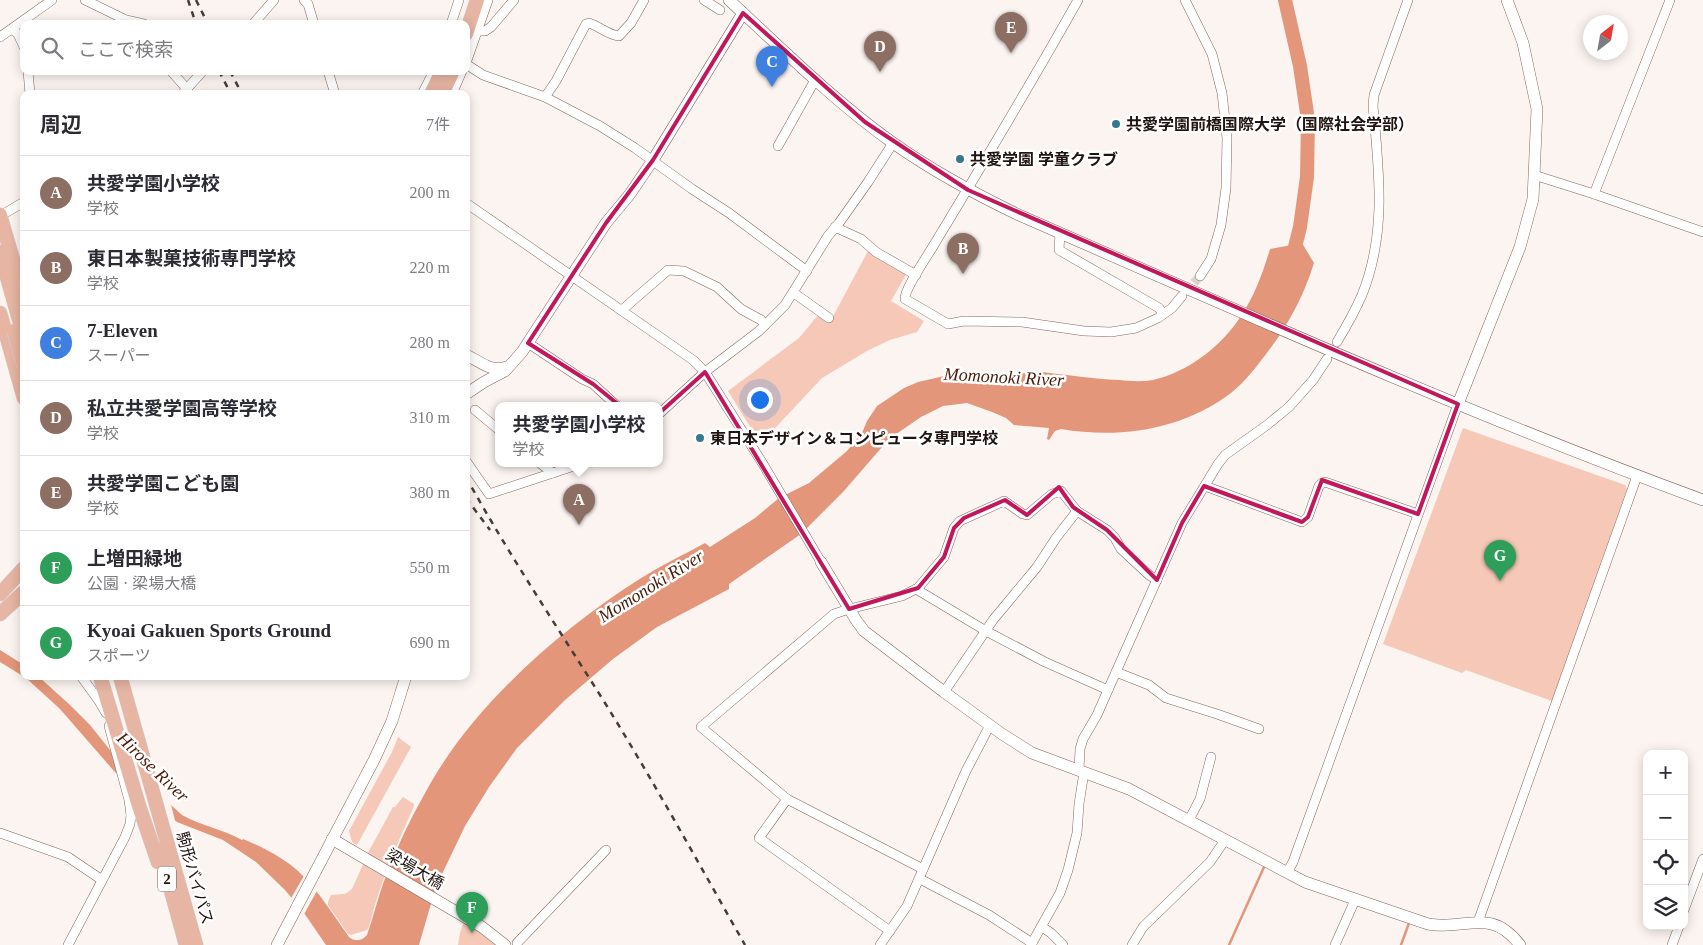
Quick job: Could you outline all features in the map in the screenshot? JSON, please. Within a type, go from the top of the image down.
[{"type":"main road","points":[[461,20],[467,0]]},
{"type":"main road","points":[[472,32],[476,0]]},
{"type":"main road","points":[[433,90],[440,75]]},
{"type":"main road","points":[[444,90],[451,75]]},
{"type":"main road","points":[[0,215],[20,284]]},
{"type":"main road","points":[[0,252],[20,376]]},
{"type":"main road","points":[[0,282],[13,337],[20,355]]},
{"type":"main road","points":[[0,314],[13,337]]},
{"type":"main road","points":[[0,594],[20,572]]},
{"type":"main road","points":[[0,614],[20,596]]},
{"type":"main road","name":"2","points":[[101,680],[117,742],[146,814]]},
{"type":"main road","name":"2","points":[[112,680],[146,772]]},
{"type":"main road","name":"2","points":[[121,680],[130,727]]},
{"type":"main road","name":"2","points":[[130,680],[146,772],[146,814]]},
{"type":"main road","name":"駒形バイパス","points":[[146,814],[179,883],[196,945]]},
{"type":"main road","name":"駒形バイパス","points":[[146,814],[186,945]]},
{"type":"street","points":[[24,20],[52,0]]},
{"type":"street","points":[[85,0],[126,20]]},
{"type":"street","points":[[256,20],[274,0]]},
{"type":"street","points":[[304,0],[308,4],[313,20]]},
{"type":"street","points":[[453,20],[459,0]]},
{"type":"street","points":[[487,0],[472,32],[485,31],[491,28],[514,0]]},
{"type":"street","points":[[545,97],[556,81],[588,22],[595,24],[614,36],[619,36],[631,23],[644,0]]},
{"type":"street","points":[[704,0],[720,10]]},
{"type":"street","points":[[729,0],[815,80],[865,122],[893,143],[968,190],[1060,233],[1458,404],[1637,476],[1703,500]]},
{"type":"street","points":[[1078,0],[968,190],[916,275],[905,295],[905,299],[948,324],[964,321],[1022,322],[1084,331],[1111,332],[1136,328],[1164,314],[1182,296]]},
{"type":"street","points":[[1185,0],[1214,60],[1222,93],[1226,138],[1226,188],[1221,225],[1211,259],[1200,276]]},
{"type":"street","points":[[1337,342],[1352,317],[1363,292],[1377,241],[1380,198],[1373,106],[1374,95],[1408,0]]},
{"type":"street","points":[[1287,873],[1293,862],[1458,404],[1520,247],[1533,199],[1538,109],[1523,43],[1507,0]]},
{"type":"street","points":[[1594,194],[1670,0]]},
{"type":"street","points":[[470,391],[505,371],[528,343],[606,224],[630,194],[653,160],[743,13]]},
{"type":"street","points":[[0,37],[20,23]]},
{"type":"street","points":[[12,29],[20,38]]},
{"type":"street","points":[[470,67],[483,75],[545,97],[600,126],[729,213],[807,271]]},
{"type":"street","points":[[28,75],[30,90]]},
{"type":"street","points":[[174,75],[184,90]]},
{"type":"street","points":[[187,90],[200,75]]},
{"type":"street","points":[[329,75],[334,90]]},
{"type":"street","points":[[424,90],[432,75]]},
{"type":"street","points":[[454,90],[460,75]]},
{"type":"street","points":[[778,146],[815,80]]},
{"type":"street","points":[[663,410],[706,372],[765,325],[785,305],[794,294],[826,240],[868,182],[893,143]]},
{"type":"street","points":[[1534,175],[1703,232]]},
{"type":"street","points":[[0,215],[20,204]]},
{"type":"street","points":[[470,206],[693,360],[706,372],[849,609],[864,630],[990,725],[1032,753],[1129,789],[1310,884],[1434,926],[1478,922],[1488,923],[1504,928],[1515,943]]},
{"type":"street","points":[[835,227],[861,240],[876,252],[916,275]]},
{"type":"street","points":[[1060,233],[1059,250],[1159,308],[1164,314]]},
{"type":"street","points":[[622,310],[668,270],[684,271],[718,287],[741,309],[761,320],[765,325]]},
{"type":"street","points":[[794,294],[829,318]]},
{"type":"street","points":[[528,343],[582,379],[593,384],[613,402]]},
{"type":"street","points":[[470,357],[491,368],[500,369],[512,364]]},
{"type":"street","points":[[1157,580],[1149,575],[1121,548],[1107,530],[1077,511],[1061,490],[1052,494],[1027,515],[1005,501],[964,518],[954,528],[944,558],[916,589],[890,600],[834,614],[701,727],[786,798],[921,874],[989,915],[1032,944],[1062,889],[1074,851],[1081,771],[1080,749],[1083,738],[1097,715],[1157,580],[1182,523],[1225,454],[1289,407],[1313,380],[1327,359]]},
{"type":"street","points":[[475,410],[495,427]]},
{"type":"street","points":[[470,467],[489,494],[572,467]]},
{"type":"street","points":[[545,467],[553,474]]},
{"type":"street","points":[[1478,922],[1637,476]]},
{"type":"street","points":[[1205,486],[1302,522],[1308,517],[1319,486],[1325,482],[1418,514]]},
{"type":"street","points":[[944,692],[986,630],[1037,568],[1056,538],[1077,511]]},
{"type":"street","points":[[916,589],[1045,662],[1108,690]]},
{"type":"street","points":[[1116,672],[1149,685],[1166,698],[1258,729]]},
{"type":"street","points":[[84,680],[103,707],[117,742]]},
{"type":"street","points":[[277,945],[317,872],[332,839],[386,736],[404,680]]},
{"type":"street","points":[[880,945],[907,906],[972,758],[990,725]]},
{"type":"street","points":[[1188,820],[1202,792],[1211,757]]},
{"type":"street","points":[[786,798],[759,838],[890,930]]},
{"type":"street","points":[[68,945],[130,824],[146,814]]},
{"type":"street","points":[[0,833],[68,857],[102,880]]},
{"type":"street","name":"梁場大橋","points":[[332,839],[461,914],[505,945]]},
{"type":"street","points":[[1132,945],[1146,924],[1210,862],[1225,840]]},
{"type":"street","points":[[521,943],[606,850]]},
{"type":"street","points":[[1688,899],[1703,859]]},
{"type":"street","points":[[1335,945],[1355,900]]},
{"type":"street","points":[[1042,927],[1063,945]]},
{"type":"street","points":[[1672,945],[1677,930]]},
{"type":"highlighted area","points":[[743,13],[865,122],[968,190],[1458,404],[1418,514],[1322,480],[1308,517],[1302,522],[1204,486],[1182,523],[1157,580],[1107,530],[1073,507],[1059,487],[1027,515],[1005,500],[964,518],[954,528],[944,557],[918,588],[849,609],[705,372],[645,426],[593,384],[528,343],[606,223],[653,160]]},
{"type":"shaded area","points":[[868,251],[907,273],[891,301],[924,321],[917,332],[890,340],[867,351],[822,378],[763,441],[749,425],[728,391],[799,338],[819,314],[830,322]]},
{"type":"shaded area","points":[[1463,428],[1625,485],[1627,489],[1552,701],[1466,670],[1462,673],[1383,644]]},
{"type":"shaded area","points":[[398,737],[411,747],[357,845],[352,842],[349,831],[392,752]]},
{"type":"shaded area","points":[[403,797],[414,804],[414,806],[394,851],[369,927],[367,930],[351,935],[348,934],[328,905],[328,902],[331,895],[345,894],[352,889],[369,851],[393,807]]},
{"type":"shaded area","points":[[464,921],[498,945],[458,945]]},
{"type":"water","points":[[1302,243],[1314,263],[1306,286],[1283,330],[1256,367],[1231,393],[1212,406],[1192,416],[1150,429],[1106,433],[1061,429],[1055,431],[1049,440],[1047,439],[1049,428],[1014,425],[1006,418],[967,403],[943,406],[921,417],[889,439],[843,492],[801,534],[729,584],[729,589],[657,627],[613,659],[565,700],[517,748],[489,787],[465,826],[443,872],[419,945],[326,945],[285,890],[256,862],[223,840],[177,822],[142,798],[114,771],[60,709],[28,680],[42,680],[90,725],[110,750],[182,815],[250,842],[290,864],[315,889],[349,937],[354,940],[361,940],[367,935],[387,873],[412,816],[443,763],[465,732],[490,703],[518,674],[577,623],[646,575],[705,543],[710,547],[755,518],[779,498],[809,483],[847,451],[862,433],[877,406],[904,388],[918,382],[953,374],[980,382],[990,379],[1012,379],[1022,373],[1039,374],[1042,372],[1100,379],[1145,381],[1179,371],[1203,356],[1224,338],[1233,327],[1254,292],[1270,249]]},
{"type":"water","points":[[0,650],[20,662],[20,674],[0,662]]},
{"type":"pier","points":[[109,745],[170,801],[176,824],[141,800],[119,780]]},
{"type":"pier","points":[[305,874],[318,889],[303,916],[290,900]]},
{"type":"waterway","name":"Momonoki River","points":[[1285,0],[1300,66],[1308,120],[1307,177],[1300,227],[1291,263]]},
{"type":"waterway","points":[[1229,945],[1264,867]]},
{"type":"waterway","points":[[1401,945],[1409,923]]},
{"type":"tunnel","points":[[1185,293],[1200,276]]},
{"type":"railway","points":[[188,0],[195,20]]},
{"type":"railway","points":[[196,0],[206,20]]},
{"type":"railway","points":[[221,75],[229,90]]},
{"type":"railway","points":[[232,75],[240,90]]},
{"type":"railway","points":[[470,484],[516,563],[641,763],[745,945]]},
{"type":"railway","points":[[470,503],[490,530]]},
{"type":"place","name":"共愛学園こども園","points":[[1011,53]]},
{"type":"place","name":"私立共愛学園高等学校","points":[[880,72]]},
{"type":"place","name":"7-Eleven","points":[[772,87]]},
{"type":"place","name":"共愛学園前橋国際大学（国際社会学部）","points":[[1116,124]]},
{"type":"place","name":"共愛学園 学童クラブ","points":[[960,159]]},
{"type":"place","name":"東日本製菓技術専門学校","points":[[963,274]]},
{"type":"place","name":"東日本デザイン＆コンピュータ専門学校","points":[[700,438]]},
{"type":"place","name":"共愛学園小学校","points":[[579,525]]},
{"type":"place","name":"Kyoai Gakuen Sports Ground","points":[[1500,581]]},
{"type":"place","name":"上増田緑地","points":[[472,933]]},
{"type":"water label","name":"Hirose River","points":[[153,767]]}]
